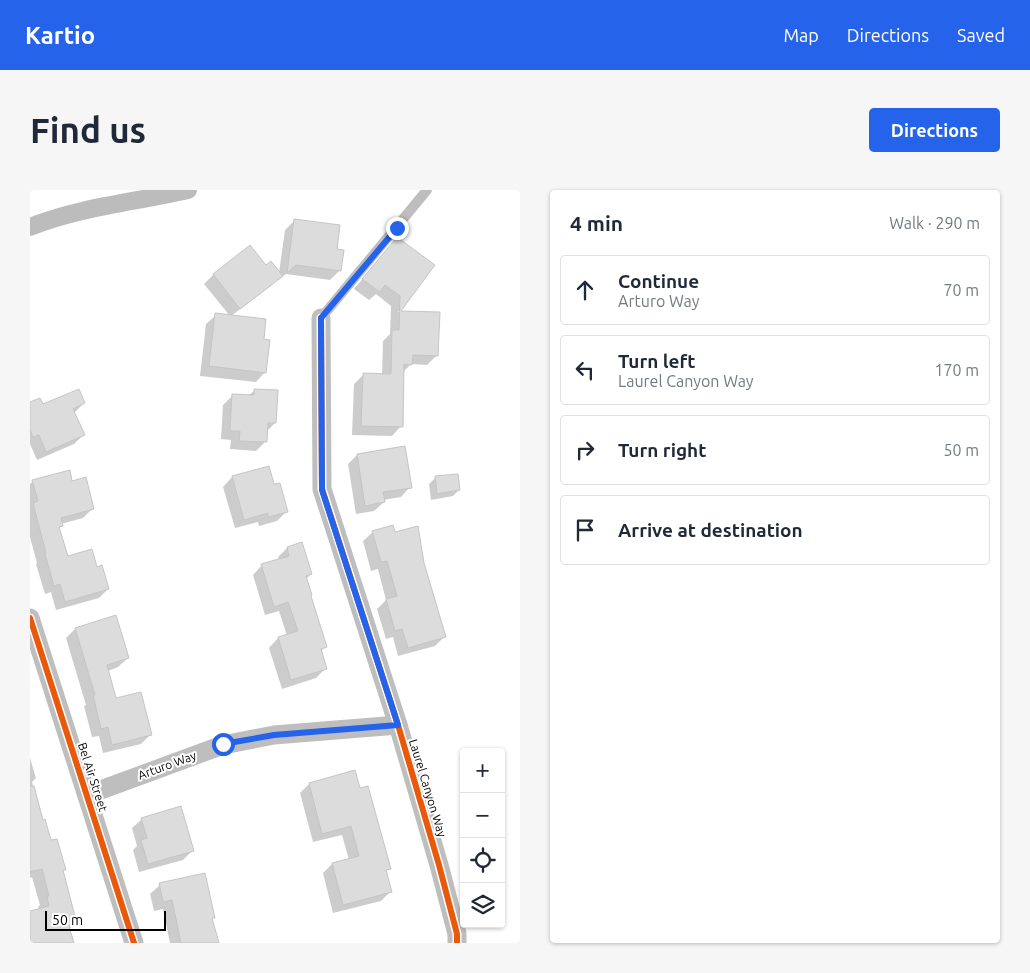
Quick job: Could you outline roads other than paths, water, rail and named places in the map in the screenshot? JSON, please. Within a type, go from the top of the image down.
[{"type":"street","name":"Laurel Canyon Way","points":[[321,318],[322,490],[398,725],[440,865],[457,934],[457,943]]},
{"type":"street","name":"Bel Air Street","points":[[30,618],[134,943]]},
{"type":"street","name":"Arturo Way","points":[[87,795],[223,744],[274,735],[398,725]]},
{"type":"lane","points":[[321,318],[427,190]]},
{"type":"waterway","points":[[30,227],[68,214],[188,190]]}]
